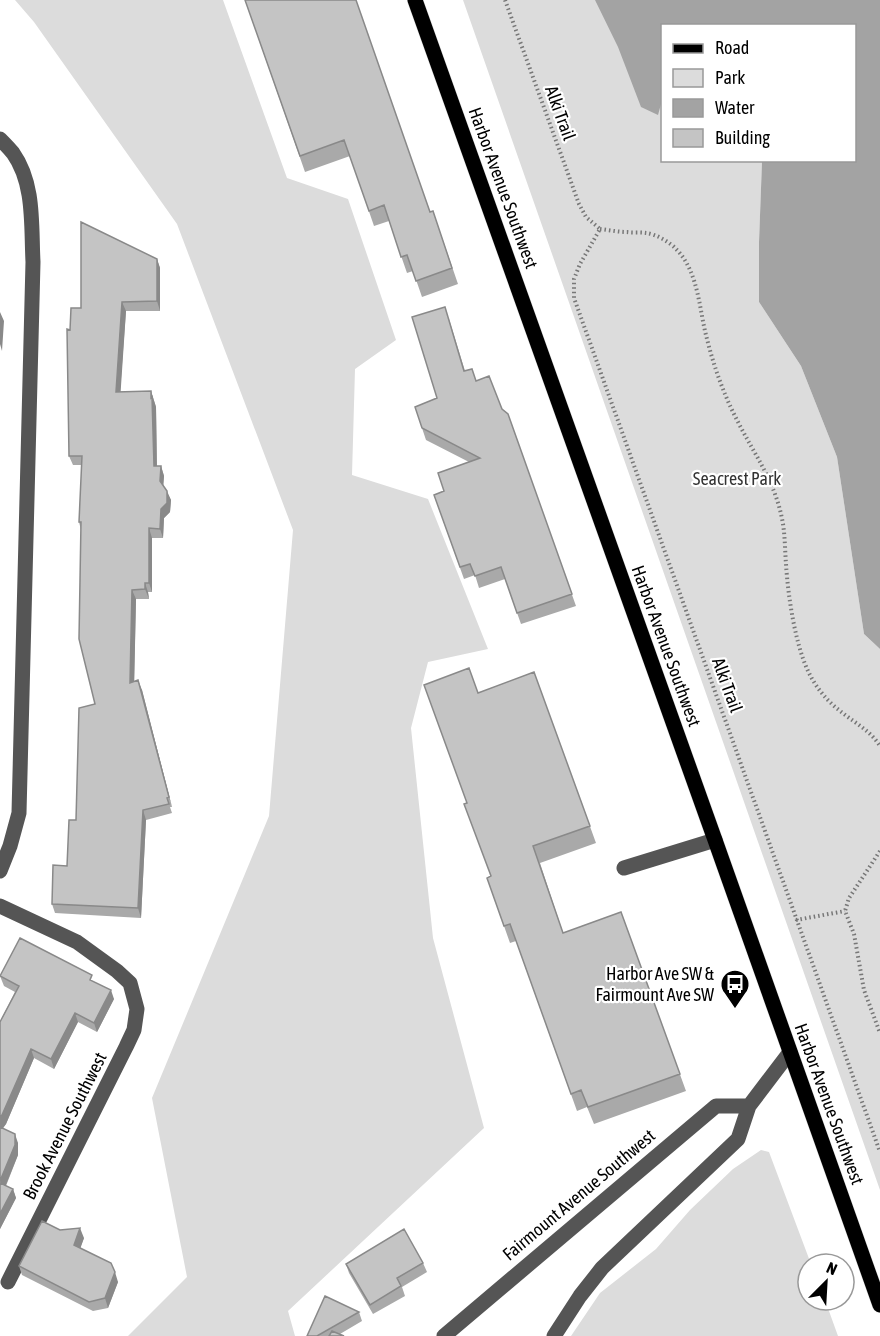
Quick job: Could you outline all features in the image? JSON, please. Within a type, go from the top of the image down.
[{"type":"main road","name":"Harbor Avenue Southwest","points":[[415,0],[880,1305]]},
{"type":"street","points":[[0,139],[13,153],[25,176],[30,204],[33,262],[19,813],[0,871]]},
{"type":"street","points":[[624,868],[716,840]]},
{"type":"street","name":"Brook Avenue Southwest","points":[[0,906],[77,942],[117,971],[130,983],[137,1009],[134,1030],[8,1282]]},
{"type":"street","points":[[554,1336],[580,1296],[602,1268],[738,1139],[749,1106],[790,1052]]},
{"type":"street","name":"Fairmount Avenue Southwest","points":[[444,1336],[716,1106],[749,1106]]},
{"type":"path","name":"Alki Trail","points":[[505,0],[579,204],[586,217],[600,229],[574,279],[574,298],[880,1152]]},
{"type":"path","points":[[600,229],[646,233],[662,238],[676,248],[687,263],[693,275],[707,340],[725,395],[767,473],[777,500],[783,525],[791,608],[808,672],[824,696],[861,726],[880,746]]},
{"type":"path","points":[[880,851],[849,898],[845,911],[854,934],[864,990],[880,1033]]},
{"type":"path","points":[[796,920],[845,911]]},
{"type":"green space","points":[[15,0],[223,0],[287,178],[348,199],[396,340],[355,369],[352,475],[428,499],[488,649],[428,662],[411,728],[433,938],[484,1128],[288,1311],[295,1336],[128,1336],[187,1277],[152,1098],[269,816],[293,530],[177,224],[34,22]]},
{"type":"green space","name":"Seacrest Park","points":[[463,0],[696,0],[665,24],[661,24],[661,162],[762,162],[759,302],[801,366],[837,457],[864,634],[880,649],[880,1190]]},
{"type":"green space","points":[[761,1150],[769,1152],[806,1252],[796,1252],[796,1312],[829,1312],[838,1336],[571,1336],[600,1293],[656,1249],[690,1210],[733,1169]]},
{"type":"water","points":[[595,0],[880,0],[880,649],[864,634],[837,457],[801,366],[759,302],[762,162],[856,162],[856,24],[661,24],[661,104],[658,115],[641,107],[618,47]]},
{"type":"building","points":[[245,0],[356,0],[430,212],[433,211],[452,268],[416,281],[407,255],[401,257],[384,205],[369,211],[344,140],[300,156]]},
{"type":"building","points":[[81,222],[157,259],[157,301],[122,302],[116,392],[151,391],[154,466],[161,466],[160,481],[167,491],[167,503],[161,509],[160,529],[149,528],[149,583],[145,583],[145,589],[132,590],[130,683],[138,680],[169,797],[167,798],[169,804],[143,810],[138,908],[52,904],[53,865],[67,866],[69,820],[76,820],[79,708],[95,704],[79,639],[81,522],[79,522],[82,456],[69,456],[67,329],[70,330],[71,308],[81,308]]},
{"type":"building","points":[[445,307],[464,371],[472,369],[476,381],[489,376],[502,409],[508,414],[572,594],[517,613],[501,567],[475,576],[470,564],[460,567],[434,495],[444,491],[438,473],[480,458],[422,428],[415,407],[437,398],[412,317]]},
{"type":"building","points":[[469,668],[478,693],[534,672],[590,826],[533,846],[563,933],[621,912],[680,1074],[588,1107],[581,1090],[571,1094],[510,924],[504,926],[487,878],[491,876],[464,804],[467,803],[424,685]]},
{"type":"building","points":[[20,938],[92,975],[90,980],[111,990],[94,1023],[75,1013],[51,1059],[31,1049],[0,1118],[0,1022],[19,986],[0,976]]},
{"type":"building","points":[[0,1127],[15,1134],[15,1145],[0,1181]]},
{"type":"building","points":[[0,1183],[13,1189],[0,1214]]},
{"type":"building","points":[[42,1221],[60,1230],[80,1228],[74,1245],[111,1263],[115,1272],[105,1298],[89,1302],[19,1266]]},
{"type":"building","points":[[404,1229],[423,1263],[397,1278],[401,1286],[370,1305],[346,1264]]},
{"type":"building","points":[[325,1296],[359,1312],[317,1336],[307,1336]]},
{"type":"building","points":[[332,1331],[344,1336],[329,1336]]},
{"type":"place","name":"Harbor Ave SW & Fairmount Ave SW","points":[[735,1010]]}]
